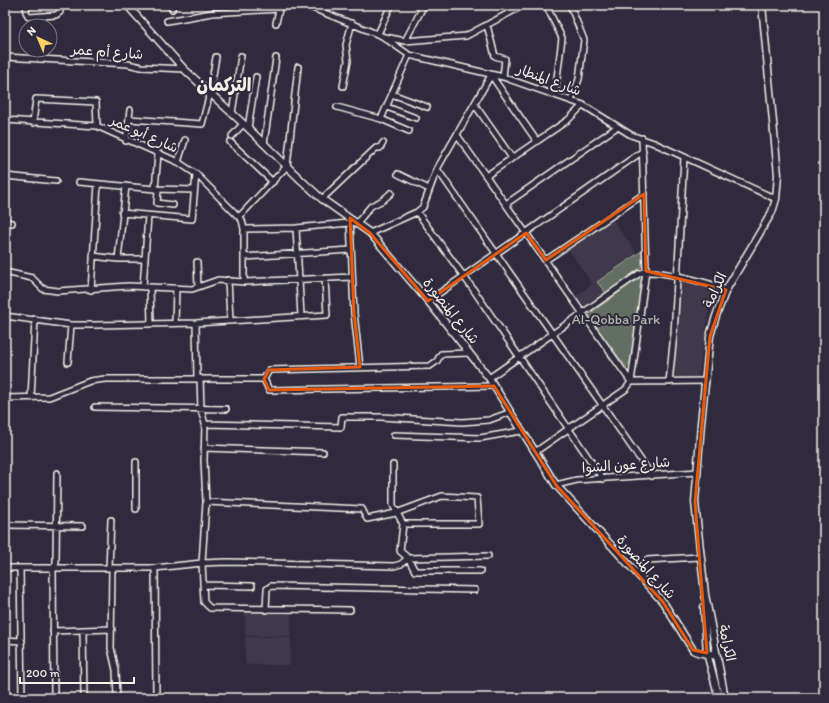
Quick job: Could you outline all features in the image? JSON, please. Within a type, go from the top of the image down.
[{"type":"main road","name":"شارع المنصورة","points":[[128,5],[184,69],[322,199],[350,221],[357,223],[370,233],[428,301],[494,386],[511,412],[520,431],[556,485],[663,602],[693,650],[699,653],[712,653],[718,658]]},
{"type":"main road","name":"الكرامة","points":[[725,698],[705,594],[695,502],[710,336],[726,290],[766,223],[776,199],[778,175],[762,5]]},
{"type":"main road","name":"الكرامة","points":[[705,594],[707,653],[719,698]]},
{"type":"street","points":[[27,5],[26,12],[29,17],[56,15],[60,12],[60,5]]},
{"type":"street","name":"شارع المنطار","points":[[305,5],[380,35],[409,55],[503,77],[583,105],[631,135],[642,138],[776,199]]},
{"type":"street","points":[[391,5],[380,35],[405,41],[466,36],[524,5]]},
{"type":"street","points":[[405,41],[424,5]]},
{"type":"street","points":[[546,5],[562,38],[555,94]]},
{"type":"street","points":[[570,5],[584,40],[580,72],[571,101]]},
{"type":"street","points":[[167,21],[212,13],[279,7],[276,23]]},
{"type":"street","points":[[343,86],[348,61],[346,45],[352,23]]},
{"type":"street","points":[[487,25],[496,56],[505,59],[503,77]]},
{"type":"street","points":[[381,119],[409,55]]},
{"type":"street","points":[[232,113],[241,56]]},
{"type":"street","name":"شارع أم عمر","points":[[5,57],[128,64],[141,67],[184,69]]},
{"type":"street","points":[[129,119],[202,124],[210,93],[216,57]]},
{"type":"street","points":[[264,144],[276,58]]},
{"type":"street","points":[[239,217],[287,166],[298,66]]},
{"type":"street","points":[[370,233],[417,212],[423,207],[438,169],[491,75],[536,140]]},
{"type":"street","points":[[232,136],[246,126],[256,77]]},
{"type":"street","points":[[392,94],[427,107]]},
{"type":"street","points":[[34,123],[36,99],[96,102],[96,126]]},
{"type":"street","points":[[475,105],[512,158]]},
{"type":"street","points":[[486,176],[536,140],[568,120],[583,105]]},
{"type":"street","points":[[337,107],[381,119],[409,131]]},
{"type":"street","points":[[386,107],[416,118]]},
{"type":"street","points":[[126,141],[130,110]]},
{"type":"street","name":"شارع أبو عمر","points":[[5,120],[96,126],[126,141],[178,162],[196,174],[242,220],[244,229]]},
{"type":"street","points":[[506,204],[617,127]]},
{"type":"street","points":[[457,136],[631,382]]},
{"type":"street","points":[[535,452],[626,389],[631,382],[646,271],[642,138]]},
{"type":"street","points":[[178,162],[185,140]]},
{"type":"street","points":[[230,142],[273,182]]},
{"type":"street","points":[[322,199],[376,148],[380,148],[383,142]]},
{"type":"street","points":[[428,301],[642,151]]},
{"type":"street","points":[[158,154],[155,189],[158,191],[157,203],[173,204]]},
{"type":"street","points":[[669,382],[678,277],[684,158]]},
{"type":"street","points":[[438,169],[652,476]]},
{"type":"street","points":[[122,214],[192,219],[196,174]]},
{"type":"street","points":[[398,174],[429,190]]},
{"type":"street","points":[[5,176],[56,181]]},
{"type":"street","points":[[79,182],[155,189],[194,190]]},
{"type":"street","points":[[91,290],[98,184]]},
{"type":"street","points":[[118,259],[126,186]]},
{"type":"street","points":[[357,223],[371,206],[383,200],[391,193]]},
{"type":"street","points":[[546,260],[644,194]]},
{"type":"street","points":[[417,212],[519,356],[603,479]]},
{"type":"street","points":[[143,288],[148,216]]},
{"type":"street","points":[[244,282],[244,229],[296,228],[350,221],[350,250],[354,313],[360,367]]},
{"type":"street","points":[[5,222],[12,223]]},
{"type":"street","points":[[296,228],[301,316]]},
{"type":"street","points":[[244,257],[350,250]]},
{"type":"street","points":[[93,256],[118,259],[145,259]]},
{"type":"street","points":[[197,262],[198,287]]},
{"type":"street","points":[[488,378],[640,273],[646,271],[678,277],[714,285],[726,290]]},
{"type":"street","points":[[5,272],[32,278],[43,289],[58,291],[91,290],[128,286],[176,289],[198,287],[210,282],[228,280],[244,282],[352,276]]},
{"type":"street","points":[[5,316],[71,325],[196,323],[327,314],[325,278]]},
{"type":"street","points":[[228,280],[230,320]]},
{"type":"street","points":[[150,288],[151,324]]},
{"type":"street","points":[[175,323],[176,289]]},
{"type":"street","points":[[31,398],[34,319]]},
{"type":"street","points":[[196,323],[201,410],[205,424],[204,448],[206,502],[202,563],[204,602],[210,608],[350,610]]},
{"type":"street","points":[[68,362],[71,325]]},
{"type":"street","points":[[264,379],[269,370],[430,366],[437,361],[441,354],[469,353]]},
{"type":"street","points":[[5,398],[49,397],[97,380],[199,378],[264,379]]},
{"type":"street","points":[[264,379],[269,390],[494,386]]},
{"type":"street","points":[[631,382],[706,381]]},
{"type":"street","points":[[95,407],[226,410]]},
{"type":"street","points":[[205,424],[341,428],[342,417],[381,417],[462,422],[489,420],[511,412]]},
{"type":"street","points":[[394,434],[480,438],[520,431]]},
{"type":"street","points":[[204,448],[323,452]]},
{"type":"street","points":[[136,462],[136,508]]},
{"type":"street","points":[[393,465],[393,505],[403,524],[400,552],[408,558],[415,572],[480,571]]},
{"type":"street","name":"شارع عون الشوا","points":[[556,485],[577,480],[698,472]]},
{"type":"street","points":[[54,698],[53,568],[56,563],[58,525],[57,473]]},
{"type":"street","points":[[206,502],[362,509],[367,519],[396,513],[442,496],[477,498],[479,524],[403,524]]},
{"type":"street","points":[[111,520],[111,648],[116,670],[117,698]]},
{"type":"street","points":[[5,524],[83,526]]},
{"type":"street","points":[[5,568],[155,568],[202,563],[394,566],[401,564],[408,558],[488,556]]},
{"type":"street","points":[[647,560],[700,557]]},
{"type":"street","points":[[20,568],[22,698]]},
{"type":"street","points":[[155,568],[156,698]]},
{"type":"street","points":[[204,585],[252,586]]},
{"type":"street","points":[[266,610],[267,588],[271,586],[475,590]]},
{"type":"street","points":[[53,631],[112,629]]},
{"type":"street","points":[[83,630],[84,698]]},
{"type":"street","points":[[5,640],[22,641]]},
{"type":"highlighted area","points":[[644,194],[646,271],[726,290],[710,336],[695,502],[707,653],[693,650],[663,602],[556,485],[494,386],[269,390],[264,379],[269,370],[360,367],[354,313],[350,218],[370,233],[428,301],[526,233],[546,260]]},
{"type":"shaded area","points":[[612,219],[637,253],[597,281],[606,293],[585,307],[582,306],[575,297],[592,284],[568,249]]},
{"type":"shaded area","points":[[681,281],[712,289],[698,378],[672,379]]},
{"type":"shaded area","points":[[245,611],[289,611],[291,613],[291,636],[245,636]]},
{"type":"shaded area","points":[[245,637],[291,637],[290,665],[247,665],[245,663]]},
{"type":"green space","points":[[643,250],[642,265],[640,268],[606,293],[597,282]]},
{"type":"green space","name":"Al-Qobba Park","points":[[639,278],[642,282],[630,363],[627,368],[589,318],[589,314]]},
{"type":"district","name":"التركمان","points":[[224,85]]}]
